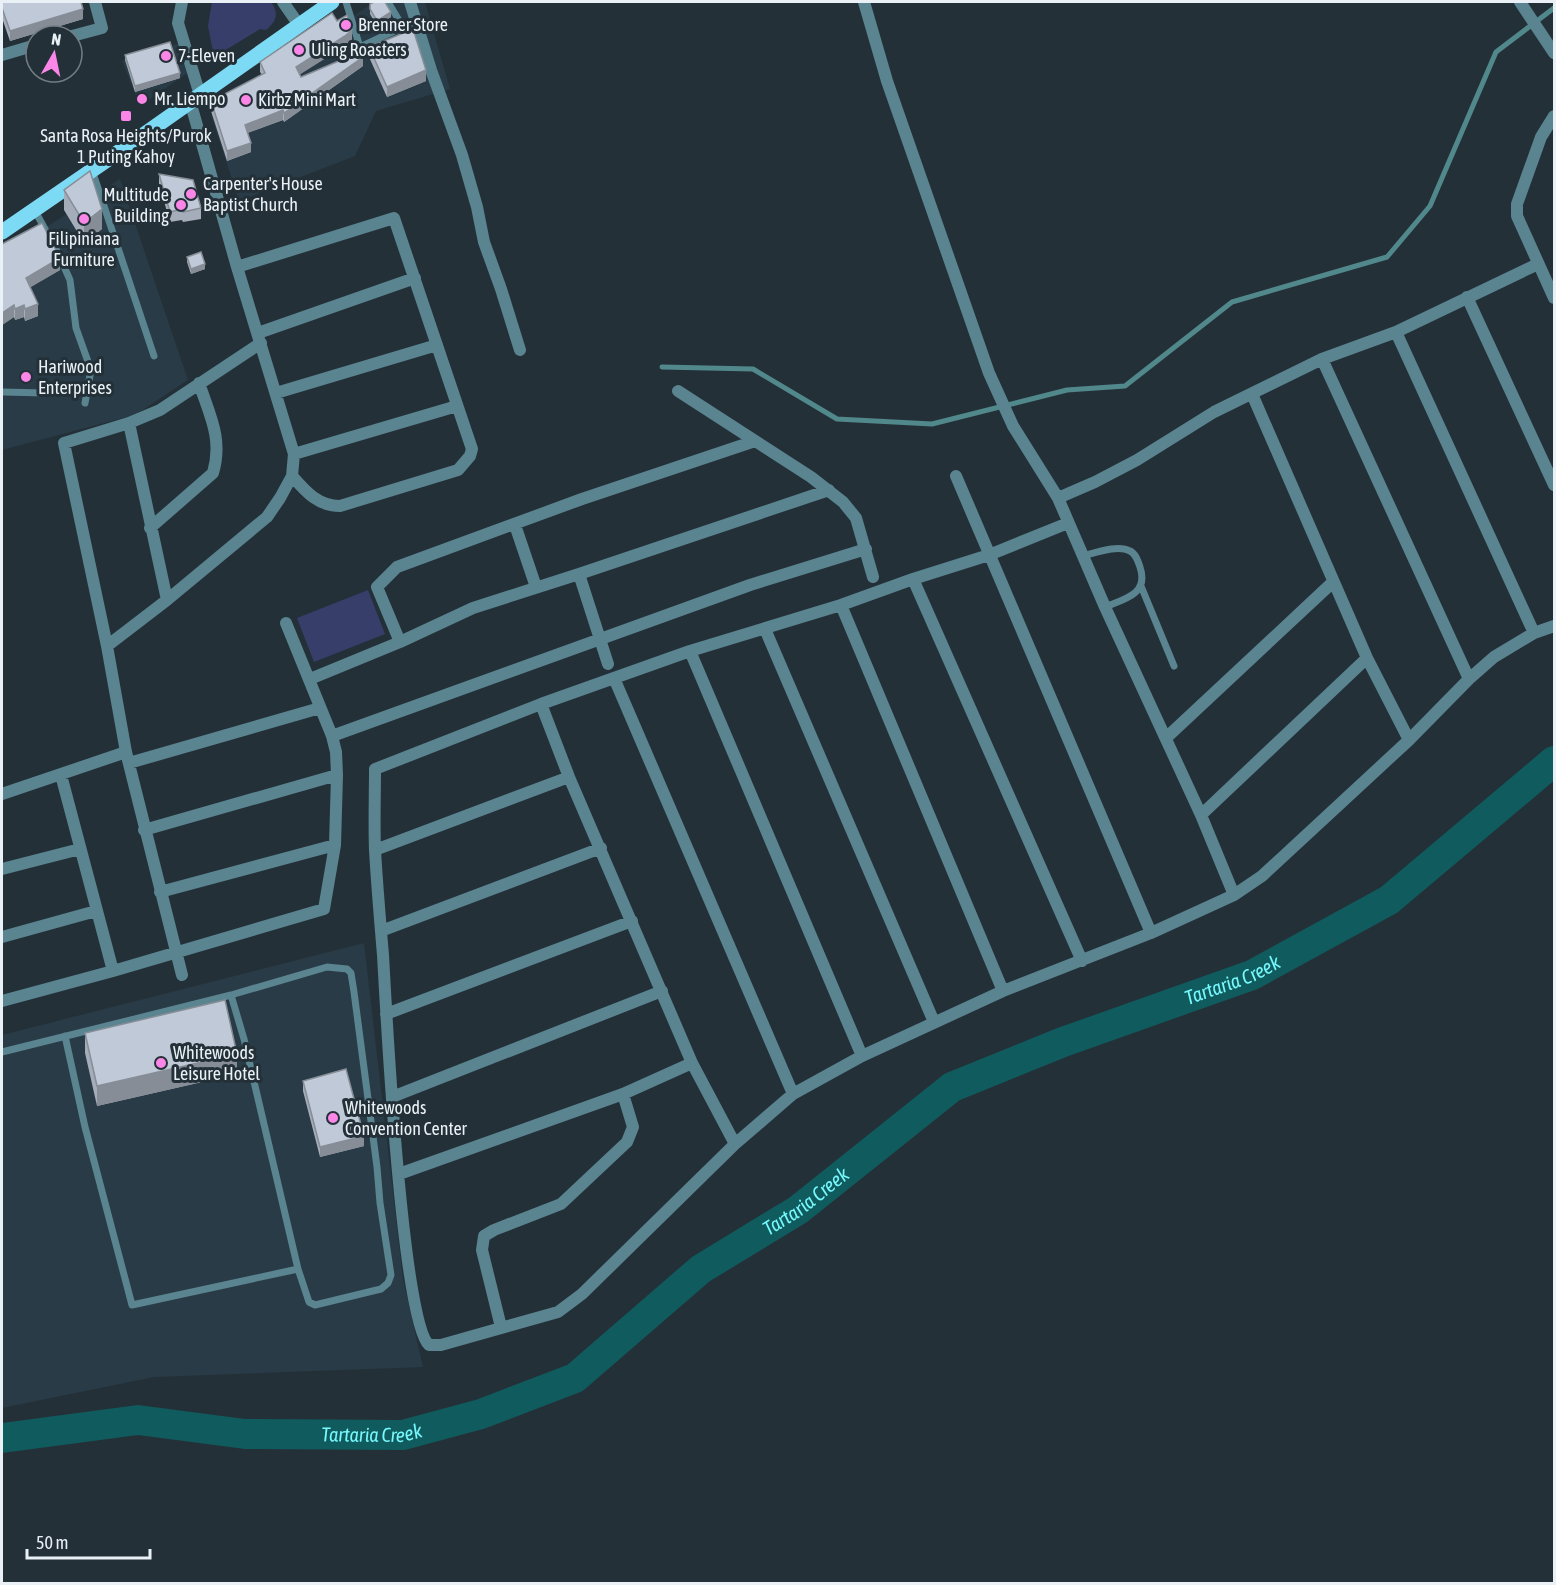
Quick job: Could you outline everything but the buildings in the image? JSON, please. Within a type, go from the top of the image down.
[{"type":"main road","points":[[2,231],[299,25],[322,4]]},
{"type":"street","points":[[84,33],[102,28],[94,2]]},
{"type":"street","points":[[107,646],[167,600],[267,517],[292,476],[294,454],[237,267],[195,98],[178,23],[182,2]]},
{"type":"street","points":[[283,2],[299,25]]},
{"type":"street","points":[[410,2],[431,70],[462,155],[484,242],[520,350]]},
{"type":"street","points":[[864,2],[887,81],[989,373],[1012,426],[1058,498],[1105,607],[1201,815],[1234,895]]},
{"type":"street","points":[[1520,2],[1554,53]]},
{"type":"street","points":[[2,55],[24,49]]},
{"type":"street","points":[[1554,116],[1541,137],[1517,204],[1517,216],[1554,298]]},
{"type":"street","points":[[237,267],[394,218],[472,449],[470,456],[458,470],[340,506],[328,506],[308,495],[292,476]]},
{"type":"street","points":[[1058,498],[1137,460],[1214,412],[1322,359],[1396,332],[1538,264]]},
{"type":"street","points":[[182,975],[127,757],[107,646],[64,443],[129,423],[160,410],[259,338],[415,278]]},
{"type":"street","points":[[1467,297],[1554,485]]},
{"type":"street","points":[[1396,332],[1534,633]]},
{"type":"street","points":[[276,393],[437,345]]},
{"type":"street","points":[[1322,359],[1469,679]]},
{"type":"street","points":[[150,528],[213,473],[217,461],[218,444],[199,383]]},
{"type":"street","points":[[678,391],[829,490],[851,510],[866,549],[873,577]]},
{"type":"street","points":[[1252,394],[1367,658],[1409,740]]},
{"type":"street","points":[[294,454],[457,406]]},
{"type":"street","points":[[129,423],[167,600]]},
{"type":"street","points":[[400,642],[377,587],[397,567],[582,499],[755,441]]},
{"type":"street","points":[[956,476],[1151,933]]},
{"type":"street","points":[[310,679],[400,642],[473,608],[829,490]]},
{"type":"street","points":[[1068,523],[989,555],[841,605],[690,651],[541,704],[375,769],[375,850],[399,1173],[408,1266],[421,1330],[429,1345],[441,1345],[558,1312],[582,1294],[735,1144],[793,1094],[862,1056],[934,1022],[1003,991],[1151,933],[1234,895],[1262,876],[1409,740],[1494,657],[1534,633],[1554,626]]},
{"type":"street","points":[[515,525],[536,588]]},
{"type":"street","points":[[332,736],[750,585],[866,549]]},
{"type":"street","points":[[579,574],[608,664]]},
{"type":"street","points":[[913,579],[1082,961]]},
{"type":"street","points":[[1166,738],[1333,582]]},
{"type":"street","points":[[841,605],[1003,991]]},
{"type":"street","points":[[2,1001],[324,909],[335,844],[336,752],[310,679],[286,623]]},
{"type":"street","points":[[765,628],[934,1022]]},
{"type":"street","points":[[690,651],[862,1056]]},
{"type":"street","points":[[1201,815],[1367,658]]},
{"type":"street","points":[[614,678],[793,1094]]},
{"type":"street","points":[[541,704],[569,777],[692,1063],[735,1144]]},
{"type":"street","points":[[2,794],[127,757],[320,708]]},
{"type":"street","points":[[61,775],[113,971]]},
{"type":"street","points":[[144,830],[337,775]]},
{"type":"street","points":[[375,850],[569,777]]},
{"type":"street","points":[[160,892],[335,844]]},
{"type":"street","points":[[381,931],[601,848]]},
{"type":"street","points":[[2,869],[80,849]]},
{"type":"street","points":[[2,937],[96,911]]},
{"type":"street","points":[[386,1014],[632,921]]},
{"type":"street","points":[[392,1097],[662,991]]},
{"type":"street","points":[[399,1173],[623,1094],[692,1063]]},
{"type":"street","points":[[501,1327],[482,1250],[484,1236],[561,1204],[627,1143],[633,1127],[623,1094]]},
{"type":"lane","points":[[346,2],[360,47],[403,27],[388,2]]},
{"type":"lane","points":[[92,170],[154,356]]},
{"type":"lane","points":[[34,209],[67,270],[70,280],[76,328],[91,370],[85,403]]},
{"type":"lane","points":[[2,392],[44,393]]},
{"type":"lane","points":[[1083,556],[1121,549],[1130,551],[1137,558],[1143,577],[1141,586],[1134,594],[1105,607]]},
{"type":"lane","points":[[1141,586],[1174,666]]},
{"type":"lane","points":[[2,1052],[231,995],[327,967],[347,969],[352,980],[391,1275],[388,1283],[381,1289],[315,1305],[309,1302],[298,1269],[244,1039],[231,995]]},
{"type":"lane","points":[[65,1036],[85,1127],[132,1305],[298,1269]]},
{"type":"shaded area","points":[[212,2],[271,2],[276,17],[266,30],[260,29],[214,57],[208,26]]},
{"type":"shaded area","points":[[374,2],[425,2],[450,89],[376,111],[355,156],[239,201],[211,115]]},
{"type":"shaded area","points":[[180,43],[189,72],[140,106],[122,61]]},
{"type":"shaded area","points":[[120,179],[188,380],[135,415],[2,450],[2,292],[13,249]]},
{"type":"shaded area","points":[[368,590],[385,634],[314,662],[297,618]]},
{"type":"shaded area","points":[[364,943],[403,1279],[423,1367],[154,1377],[2,1408],[2,1035]]},
{"type":"waterway","points":[[662,367],[753,369],[837,419],[932,424],[1067,390],[1125,386],[1232,302],[1387,257],[1430,206],[1496,52],[1554,8]]},
{"type":"waterway","name":"Tartaria Creek","points":[[2,1438],[138,1420],[245,1434],[403,1435],[481,1414],[575,1378],[701,1269],[798,1210],[952,1087],[1063,1042],[1252,975],[1389,900],[1554,761]]},
{"type":"place","name":"Brenner Store","points":[[346,25]]},
{"type":"place","name":"Uling Roasters","points":[[299,50]]},
{"type":"place","name":"7-Eleven","points":[[166,56]]},
{"type":"place","name":"Mr. Liempo","points":[[142,99]]},
{"type":"place","name":"Kirbz Mini Mart","points":[[246,100]]},
{"type":"place","name":"Santa Rosa Heights/Purok 1 Puting Kahoy","points":[[126,116]]},
{"type":"place","name":"Carpenter's House Baptist Church","points":[[191,194]]},
{"type":"place","name":"Multitude Building","points":[[181,205]]},
{"type":"place","name":"Filipiniana Furniture","points":[[84,219]]},
{"type":"place","name":"Hariwood Enterprises","points":[[26,377]]},
{"type":"place","name":"Whitewoods Leisure Hotel","points":[[161,1063]]},
{"type":"place","name":"Whitewoods Convention Center","points":[[333,1118]]}]
